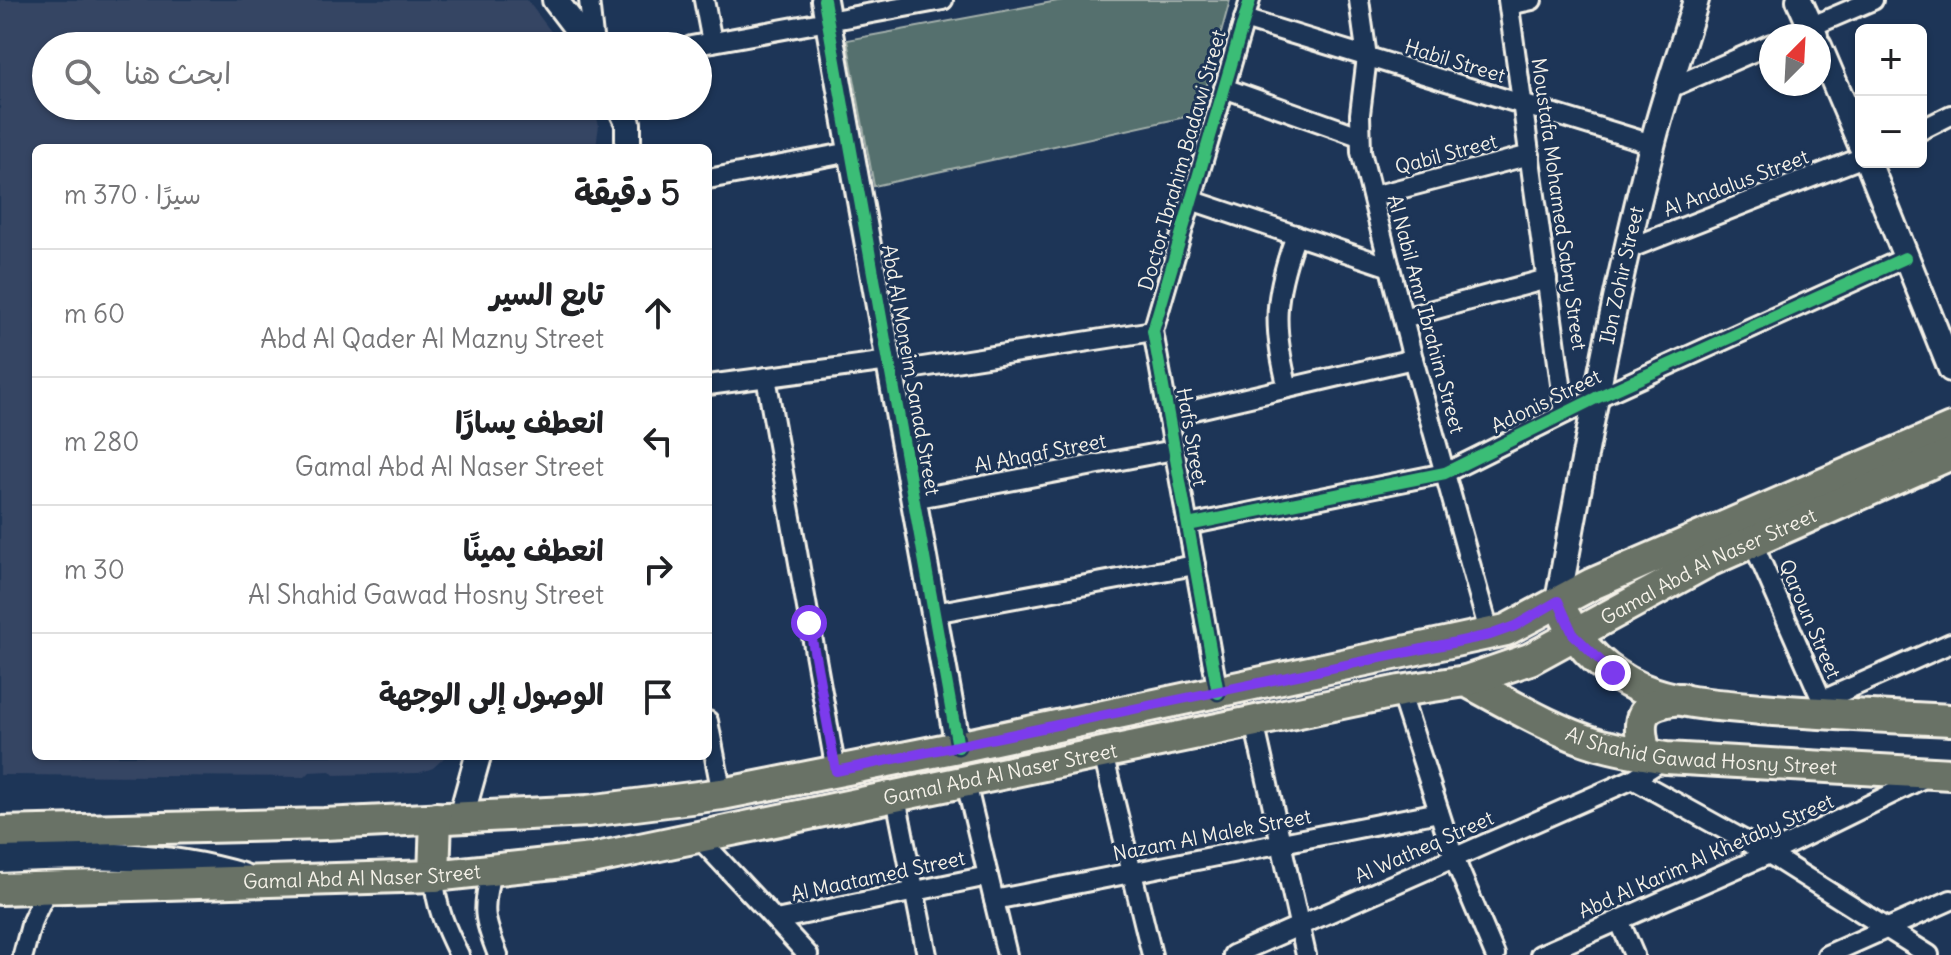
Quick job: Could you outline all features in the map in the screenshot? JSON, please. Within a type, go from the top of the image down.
[{"type":"main road","name":"Gamal Abd Al Naser Street","points":[[0,832],[588,811],[722,794],[958,747],[1490,635],[1515,626],[1558,601],[1612,576],[1951,429]]},
{"type":"main road","name":"Gamal Abd Al Naser Street","points":[[0,889],[434,876],[592,859],[700,839],[1400,691],[1466,681],[1530,659],[1752,541],[1951,454]]},
{"type":"main road","points":[[1612,576],[1612,590],[1627,605]]},
{"type":"main road","points":[[1558,601],[1573,634],[1613,673],[1642,689],[1713,705],[1824,707],[1951,720]]},
{"type":"main road","name":"Al Shahid Gawad Hosny Street","points":[[1466,681],[1562,730],[1648,764],[1942,774]]},
{"type":"main road","points":[[1648,764],[1638,726],[1643,715],[1661,701],[1681,699]]},
{"type":"main road","points":[[434,876],[448,818]]},
{"type":"main road","points":[[0,859],[138,857],[203,866],[256,882]]},
{"type":"street","points":[[555,0],[581,32]]},
{"type":"street","points":[[589,0],[591,32]]},
{"type":"street","points":[[704,0],[710,32]]},
{"type":"street","points":[[712,42],[826,10],[943,0]]},
{"type":"street","name":"Doctor Ibrahim Badawi Street","points":[[1153,331],[1250,0]]},
{"type":"street","name":"Al Nabil Amr Ibrahim Street","points":[[1359,0],[1367,57],[1359,136],[1413,359],[1490,635]]},
{"type":"street","points":[[1508,2],[1532,0]]},
{"type":"street","points":[[1799,0],[1806,24]]},
{"type":"street","points":[[1830,24],[1873,0]]},
{"type":"street","name":"Ibn Zohir Street","points":[[1558,601],[1596,398],[1652,144],[1699,1]]},
{"type":"street","name":"Moustafa Mohamed Sabry Street","points":[[1508,2],[1565,413]]},
{"type":"street","name":"Abd Al Moneim Sanad Street","points":[[826,10],[958,747]]},
{"type":"street","name":"Habil Street","points":[[1244,19],[1652,144]]},
{"type":"street","points":[[1670,88],[1759,49]]},
{"type":"street","points":[[1831,82],[1855,132]]},
{"type":"street","points":[[1224,88],[1359,136]]},
{"type":"street","points":[[1927,127],[1951,115]]},
{"type":"street","points":[[625,120],[628,144]]},
{"type":"street","points":[[627,120],[642,144]]},
{"type":"street","points":[[712,178],[851,152]]},
{"type":"street","name":"Qabil Street","points":[[1373,196],[1530,155]]},
{"type":"street","name":"Al Andalus Street","points":[[1628,249],[1855,160]]},
{"type":"street","points":[[1870,168],[1951,369]]},
{"type":"street","points":[[1191,200],[1390,267]]},
{"type":"street","points":[[1288,388],[1280,357],[1277,299],[1281,275],[1296,235]]},
{"type":"street","name":"Adonis Street","points":[[1188,525],[1445,473],[1596,398],[1905,258]]},
{"type":"street","points":[[1403,318],[1547,279]]},
{"type":"street","points":[[712,384],[890,367],[1153,331]]},
{"type":"street","name":"Hafs Street","points":[[1153,331],[1218,693]]},
{"type":"street","points":[[1168,416],[1413,359]]},
{"type":"street","points":[[766,377],[836,771]]},
{"type":"street","name":"Al Ahqaf Street","points":[[913,499],[1174,450]]},
{"type":"street","name":"Qaroun Street","points":[[1752,541],[1824,707]]},
{"type":"street","points":[[934,613],[1195,565]]},
{"type":"street","points":[[1824,707],[1951,643]]},
{"type":"street","points":[[1400,691],[1454,858],[1495,955]]},
{"type":"street","points":[[1254,722],[1306,955]]},
{"type":"street","points":[[712,742],[722,794]]},
{"type":"street","points":[[1103,754],[1152,955]]},
{"type":"street","points":[[448,818],[476,760]]},
{"type":"street","points":[[1648,764],[1769,854],[1929,955]]},
{"type":"street","name":"Al Watheq Street","points":[[1233,955],[1454,858],[1648,764]]},
{"type":"street","name":"Abd Al Karim Al Khetaby Street","points":[[1540,955],[1942,774]]},
{"type":"street","points":[[966,783],[1007,955]]},
{"type":"street","points":[[896,798],[927,955]]},
{"type":"street","name":"Nazam Al Malek Street","points":[[994,900],[1439,812]]},
{"type":"street","points":[[700,839],[808,955]]},
{"type":"street","points":[[491,871],[483,909],[485,923],[498,955]]},
{"type":"street","points":[[434,876],[439,910],[459,955]]},
{"type":"street","name":"Al Maatamed Street","points":[[776,920],[988,876]]},
{"type":"street","points":[[23,955],[32,921],[48,887]]},
{"type":"street","points":[[1827,955],[1951,900]]},
{"type":"street","points":[[1619,920],[1634,955]]},
{"type":"shaded area","points":[[0,0],[527,0],[551,32],[32,32],[32,120],[597,120],[599,125],[597,144],[32,144],[32,760],[442,760],[433,768],[419,773],[334,775],[330,771],[310,772],[305,777],[0,775]]},
{"type":"green space","points":[[1063,0],[1230,0],[1199,114],[874,186],[847,40]]},
{"type":"cycle path","points":[[824,0],[958,747]]},
{"type":"cycle path","points":[[1218,693],[1153,331],[1250,0]]},
{"type":"cycle path","points":[[1188,525],[1445,473],[1596,398],[1905,258]]},
{"type":"route","points":[[809,623],[836,771],[1490,635],[1515,626],[1558,601],[1573,634],[1613,673]]}]
